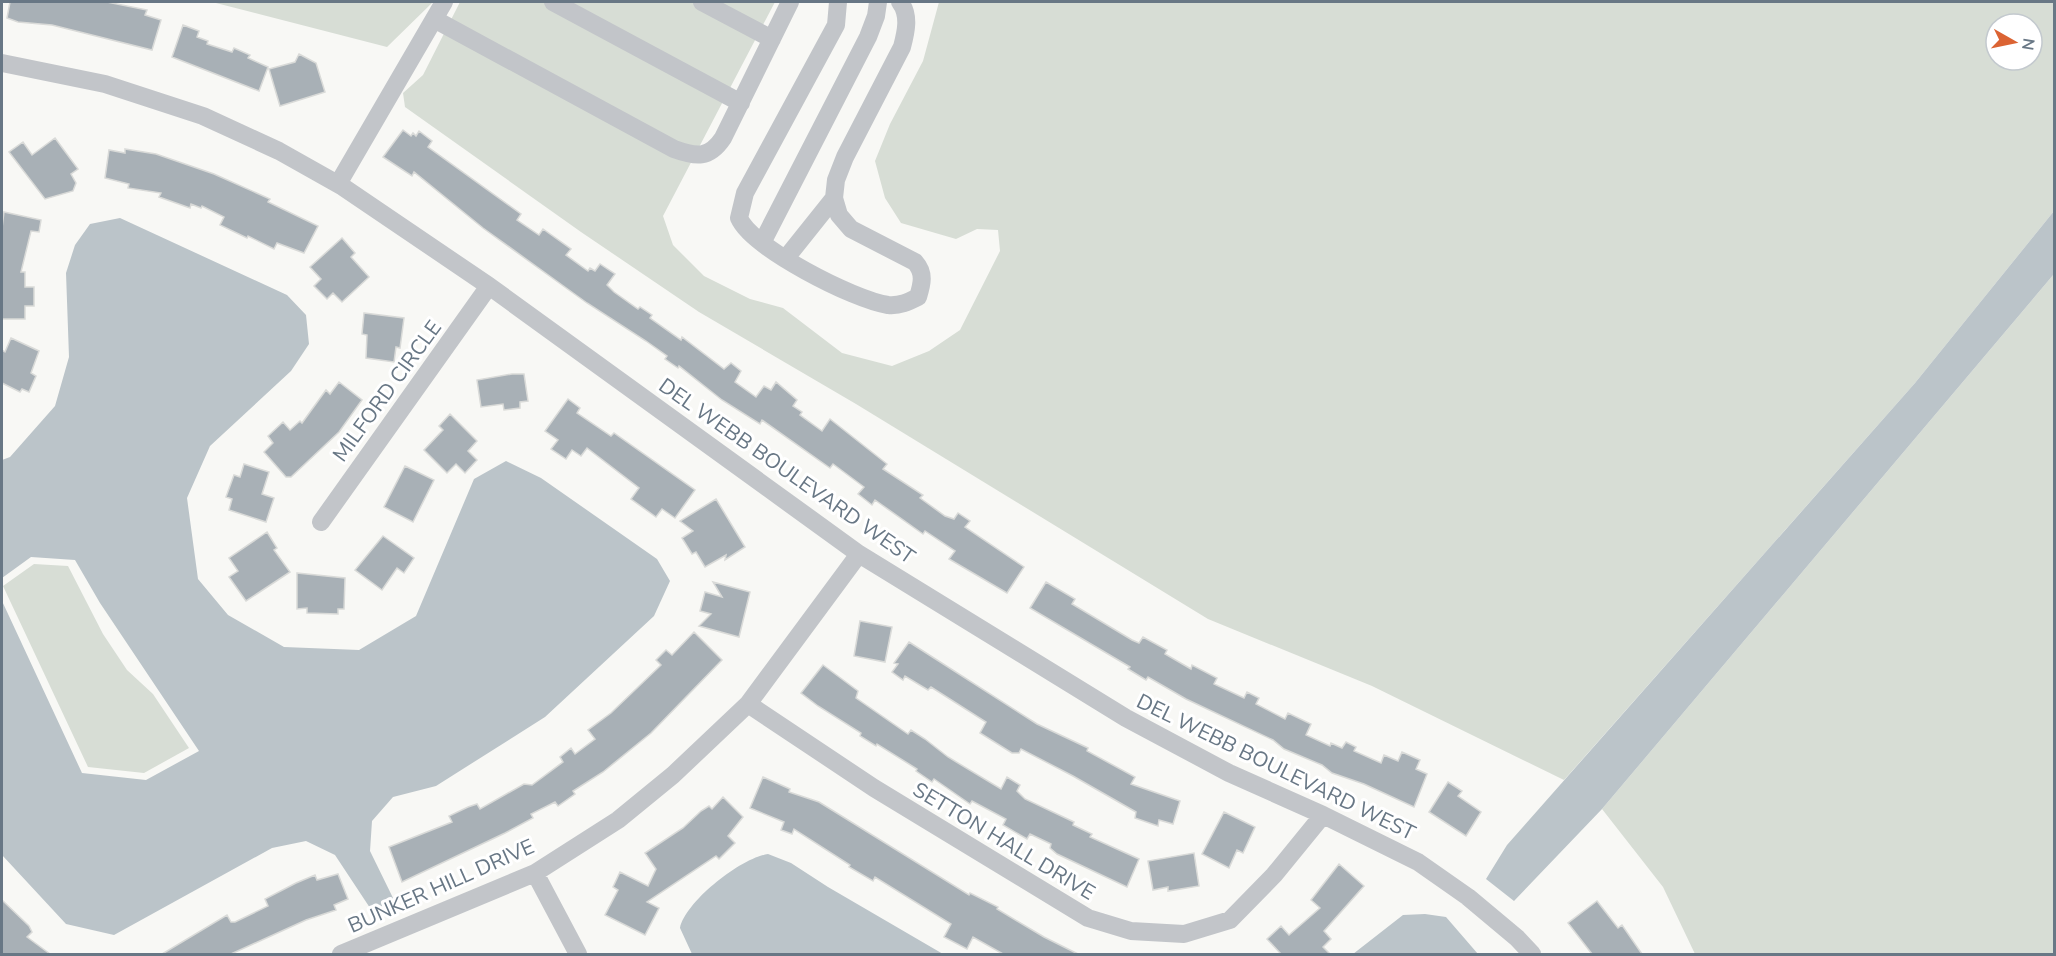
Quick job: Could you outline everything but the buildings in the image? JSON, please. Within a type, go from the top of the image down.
[{"type":"street","points":[[338,184],[444,2]]},
{"type":"street","points":[[553,2],[741,103]]},
{"type":"street","points":[[702,2],[772,39]]},
{"type":"street","points":[[434,19],[688,154],[704,156],[718,146],[790,2]]},
{"type":"street","points":[[838,2],[836,25],[745,193],[739,218],[743,227],[762,243],[786,258],[844,291],[886,305],[900,305],[918,297],[922,281],[920,268],[915,262],[850,229],[839,215],[834,198],[836,180],[845,157],[902,47],[907,29],[905,13],[900,2]]},
{"type":"street","points":[[762,243],[868,37],[876,16],[878,2]]},
{"type":"street","name":"DEL WEBB BOULEVARD WEST","points":[[2,63],[105,84],[203,116],[279,152],[338,184],[489,286],[859,554],[1126,718],[1229,773],[1323,815],[1418,862],[1468,897],[1517,938],[1532,954]]},
{"type":"street","points":[[786,258],[834,198]]},
{"type":"street","name":"MILFORD CIRCLE","points":[[321,522],[489,286]]},
{"type":"street","name":"BUNKER HILL DRIVE","points":[[341,954],[535,873],[618,820],[673,775],[748,704],[859,554]]},
{"type":"street","name":"SETTON HALL DRIVE","points":[[748,704],[874,788],[1088,918],[1131,930],[1184,934],[1230,920],[1274,875],[1323,815]]},
{"type":"street","points":[[535,873],[578,954]]},
{"type":"shaded area","points":[[212,2],[433,2],[387,47]]},
{"type":"shaded area","points":[[460,2],[775,2],[663,216],[673,245],[704,276],[750,299],[783,308],[842,353],[892,366],[929,351],[960,330],[1000,251],[998,230],[977,229],[956,239],[901,223],[885,198],[875,161],[890,124],[923,61],[939,2],[2054,2],[2054,211],[1915,383],[1564,780],[1372,686],[1208,619],[856,404],[699,312],[581,232],[405,107],[403,93],[423,75]]},
{"type":"shaded area","points":[[2054,211],[2054,274],[1602,809],[1514,901],[1486,879],[1507,845],[1915,383]]},
{"type":"shaded area","points":[[120,218],[287,295],[306,315],[309,344],[291,371],[210,446],[187,498],[198,579],[228,615],[284,647],[359,650],[416,616],[474,479],[506,461],[541,478],[657,559],[670,581],[654,616],[545,717],[436,786],[393,797],[372,821],[370,851],[394,900],[374,914],[335,855],[306,841],[272,848],[114,935],[66,924],[2,855],[2,601],[82,773],[146,780],[199,751],[100,603],[75,560],[31,557],[2,578],[2,460],[10,457],[55,406],[69,357],[66,273],[75,245],[90,224]]},
{"type":"shaded area","points":[[2054,274],[2054,954],[1695,954],[1663,887],[1602,809]]},
{"type":"shaded area","points":[[34,564],[68,566],[103,634],[127,670],[153,694],[189,748],[144,773],[88,767],[3,586]]},
{"type":"shaded area","points":[[768,854],[791,863],[943,954],[692,954],[680,928],[692,906],[716,882],[730,872],[744,863]]},
{"type":"shaded area","points":[[1425,914],[1446,917],[1478,954],[1353,954],[1403,915]]}]
